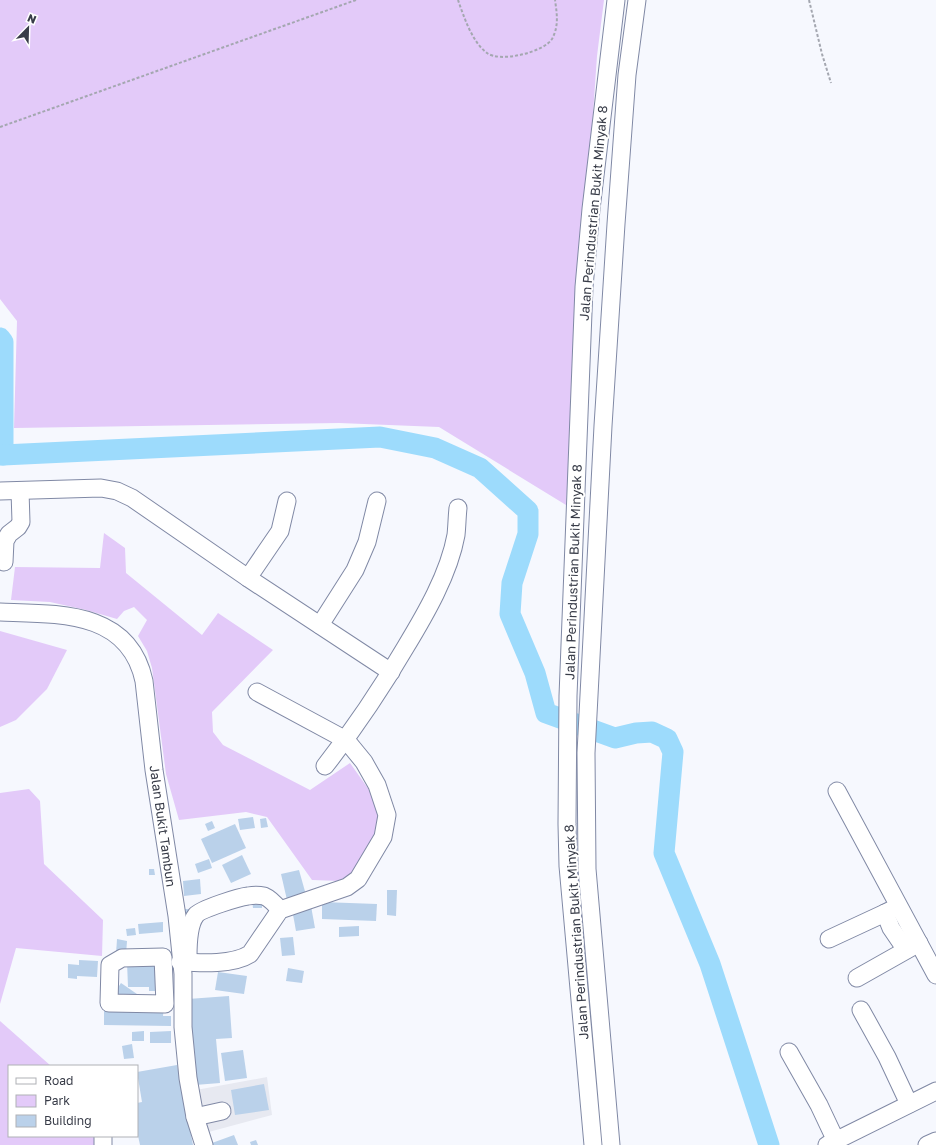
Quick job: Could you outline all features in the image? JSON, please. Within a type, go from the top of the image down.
[{"type":"street","name":"Jalan Perindustrian Bukit Minyak 8","points":[[593,1145],[568,866],[568,696],[584,287],[591,209],[616,0]]},
{"type":"street","name":"Jalan Perindustrian Bukit Minyak 8","points":[[610,1145],[587,869],[586,753],[603,426],[612,286],[628,75],[637,0]]},
{"type":"street","points":[[584,287],[612,286]]},
{"type":"street","points":[[0,492],[101,488],[117,491],[132,498],[248,578],[391,672]]},
{"type":"street","points":[[4,562],[5,541],[9,534],[18,527],[21,522],[20,491]]},
{"type":"street","points":[[248,578],[280,531],[287,501]]},
{"type":"street","points":[[320,625],[355,570],[367,542],[377,501]]},
{"type":"street","points":[[325,766],[346,740],[391,672],[427,612],[446,568],[456,536],[458,508]]},
{"type":"street","name":"Jalan Bukit Tambun","points":[[0,612],[56,614],[78,618],[101,625],[120,636],[130,647],[141,667],[144,681],[154,770],[184,966],[183,1026],[187,1066],[195,1117],[204,1145]]},
{"type":"street","points":[[164,976],[184,966],[233,961],[250,954],[280,910],[347,887],[358,879],[383,837],[387,815],[377,785],[364,762],[346,740],[257,692]]},
{"type":"street","points":[[837,791],[892,910],[913,947],[936,975]]},
{"type":"street","points":[[184,966],[191,928],[194,919],[201,910],[246,896],[256,895],[265,897],[273,902],[280,910]]},
{"type":"street","points":[[829,939],[892,910]]},
{"type":"street","points":[[858,978],[913,947]]},
{"type":"street","points":[[861,1010],[887,1057],[909,1104]]},
{"type":"street","points":[[790,1052],[819,1105],[831,1143],[936,1091]]},
{"type":"street","points":[[195,1117],[222,1111]]},
{"type":"street","points":[[927,1145],[936,1141]]},
{"type":"path","points":[[0,127],[356,0]]},
{"type":"path","points":[[458,0],[467,25],[478,44],[487,54],[497,58],[537,50],[551,41],[556,31],[558,18],[555,0]]},
{"type":"path","points":[[809,0],[822,54],[831,83]]},
{"type":"shaded area","points":[[267,1077],[272,1115],[205,1133],[196,1090]]},
{"type":"green space","points":[[0,0],[604,0],[597,56],[566,505],[439,427],[339,423],[14,428],[17,321],[0,299]]},
{"type":"green space","points":[[104,533],[125,548],[126,573],[202,635],[218,613],[273,650],[212,712],[213,732],[223,745],[310,790],[350,763],[377,801],[381,819],[377,834],[355,872],[340,881],[312,880],[267,817],[246,812],[179,820],[166,774],[152,668],[147,651],[138,636],[147,620],[134,607],[124,611],[117,619],[50,602],[11,600],[15,567],[100,568]]},
{"type":"green space","points":[[0,631],[67,650],[47,689],[16,720],[0,727]]},
{"type":"green space","points":[[29,789],[40,801],[44,864],[103,920],[102,956],[16,948],[0,1004],[0,793]]},
{"type":"green space","points":[[0,1021],[50,1065],[8,1065],[8,1137],[100,1137],[98,1145],[0,1145]]},
{"type":"building","points":[[253,817],[255,828],[240,830],[238,819]]},
{"type":"building","points":[[266,818],[268,827],[261,828],[260,819]]},
{"type":"building","points":[[212,821],[215,828],[208,831],[205,824]]},
{"type":"building","points":[[235,824],[246,848],[212,863],[201,839]]},
{"type":"building","points":[[242,855],[251,874],[231,883],[222,865]]},
{"type":"building","points":[[209,859],[212,868],[198,873],[195,864]]},
{"type":"building","points":[[149,869],[154,869],[155,875],[149,875]]},
{"type":"building","points":[[299,870],[306,895],[287,900],[281,874]]},
{"type":"building","points":[[200,879],[201,894],[184,896],[183,881]]},
{"type":"building","points":[[387,890],[397,890],[396,916],[387,915]]},
{"type":"building","points":[[252,900],[262,900],[262,908],[253,908]]},
{"type":"building","points":[[322,902],[377,904],[376,921],[322,919]]},
{"type":"building","points":[[311,906],[315,928],[296,931],[292,909]]},
{"type":"building","points":[[183,909],[188,909],[189,918],[184,919]]},
{"type":"building","points":[[163,922],[163,932],[139,934],[138,924]]},
{"type":"building","points":[[359,926],[359,936],[339,937],[339,927]]},
{"type":"building","points":[[135,928],[136,935],[127,936],[126,929]]},
{"type":"building","points":[[293,937],[295,955],[282,956],[280,938]]},
{"type":"building","points":[[117,939],[127,941],[126,955],[116,954]]},
{"type":"building","points":[[79,960],[98,961],[97,977],[77,976],[77,979],[68,978],[68,964],[79,965]]},
{"type":"building","points":[[158,961],[160,991],[149,991],[149,987],[128,987],[127,962]]},
{"type":"building","points":[[288,968],[304,971],[302,983],[286,981]]},
{"type":"building","points":[[218,972],[247,976],[244,994],[215,990]]},
{"type":"building","points":[[121,983],[137,994],[131,1003],[115,992]]},
{"type":"building","points":[[229,996],[232,1038],[216,1039],[220,1083],[195,1085],[188,999]]},
{"type":"building","points":[[104,1006],[164,1007],[163,1016],[171,1016],[171,1026],[104,1025]]},
{"type":"building","points":[[144,1031],[144,1041],[132,1041],[132,1032]]},
{"type":"building","points":[[171,1031],[171,1043],[150,1043],[150,1032]]},
{"type":"building","points":[[132,1044],[134,1058],[124,1059],[122,1046]]},
{"type":"building","points":[[243,1050],[247,1078],[225,1081],[221,1053]]},
{"type":"building","points":[[177,1065],[193,1145],[140,1145],[138,1136],[138,1103],[142,1102],[138,1072]]},
{"type":"building","points":[[264,1084],[269,1110],[235,1115],[231,1090]]},
{"type":"building","points":[[234,1135],[238,1145],[213,1145],[212,1143]]},
{"type":"building","points":[[256,1140],[258,1145],[251,1145],[250,1142]]},
{"type":"waterway","points":[[0,338],[3,342],[3,455],[0,455]]},
{"type":"waterway","points":[[3,455],[380,437],[435,448],[480,468],[528,511],[528,534],[512,583],[510,614],[535,673],[546,713],[615,738],[636,733],[652,732],[667,739],[673,752],[664,853],[710,964],[769,1145]]}]
